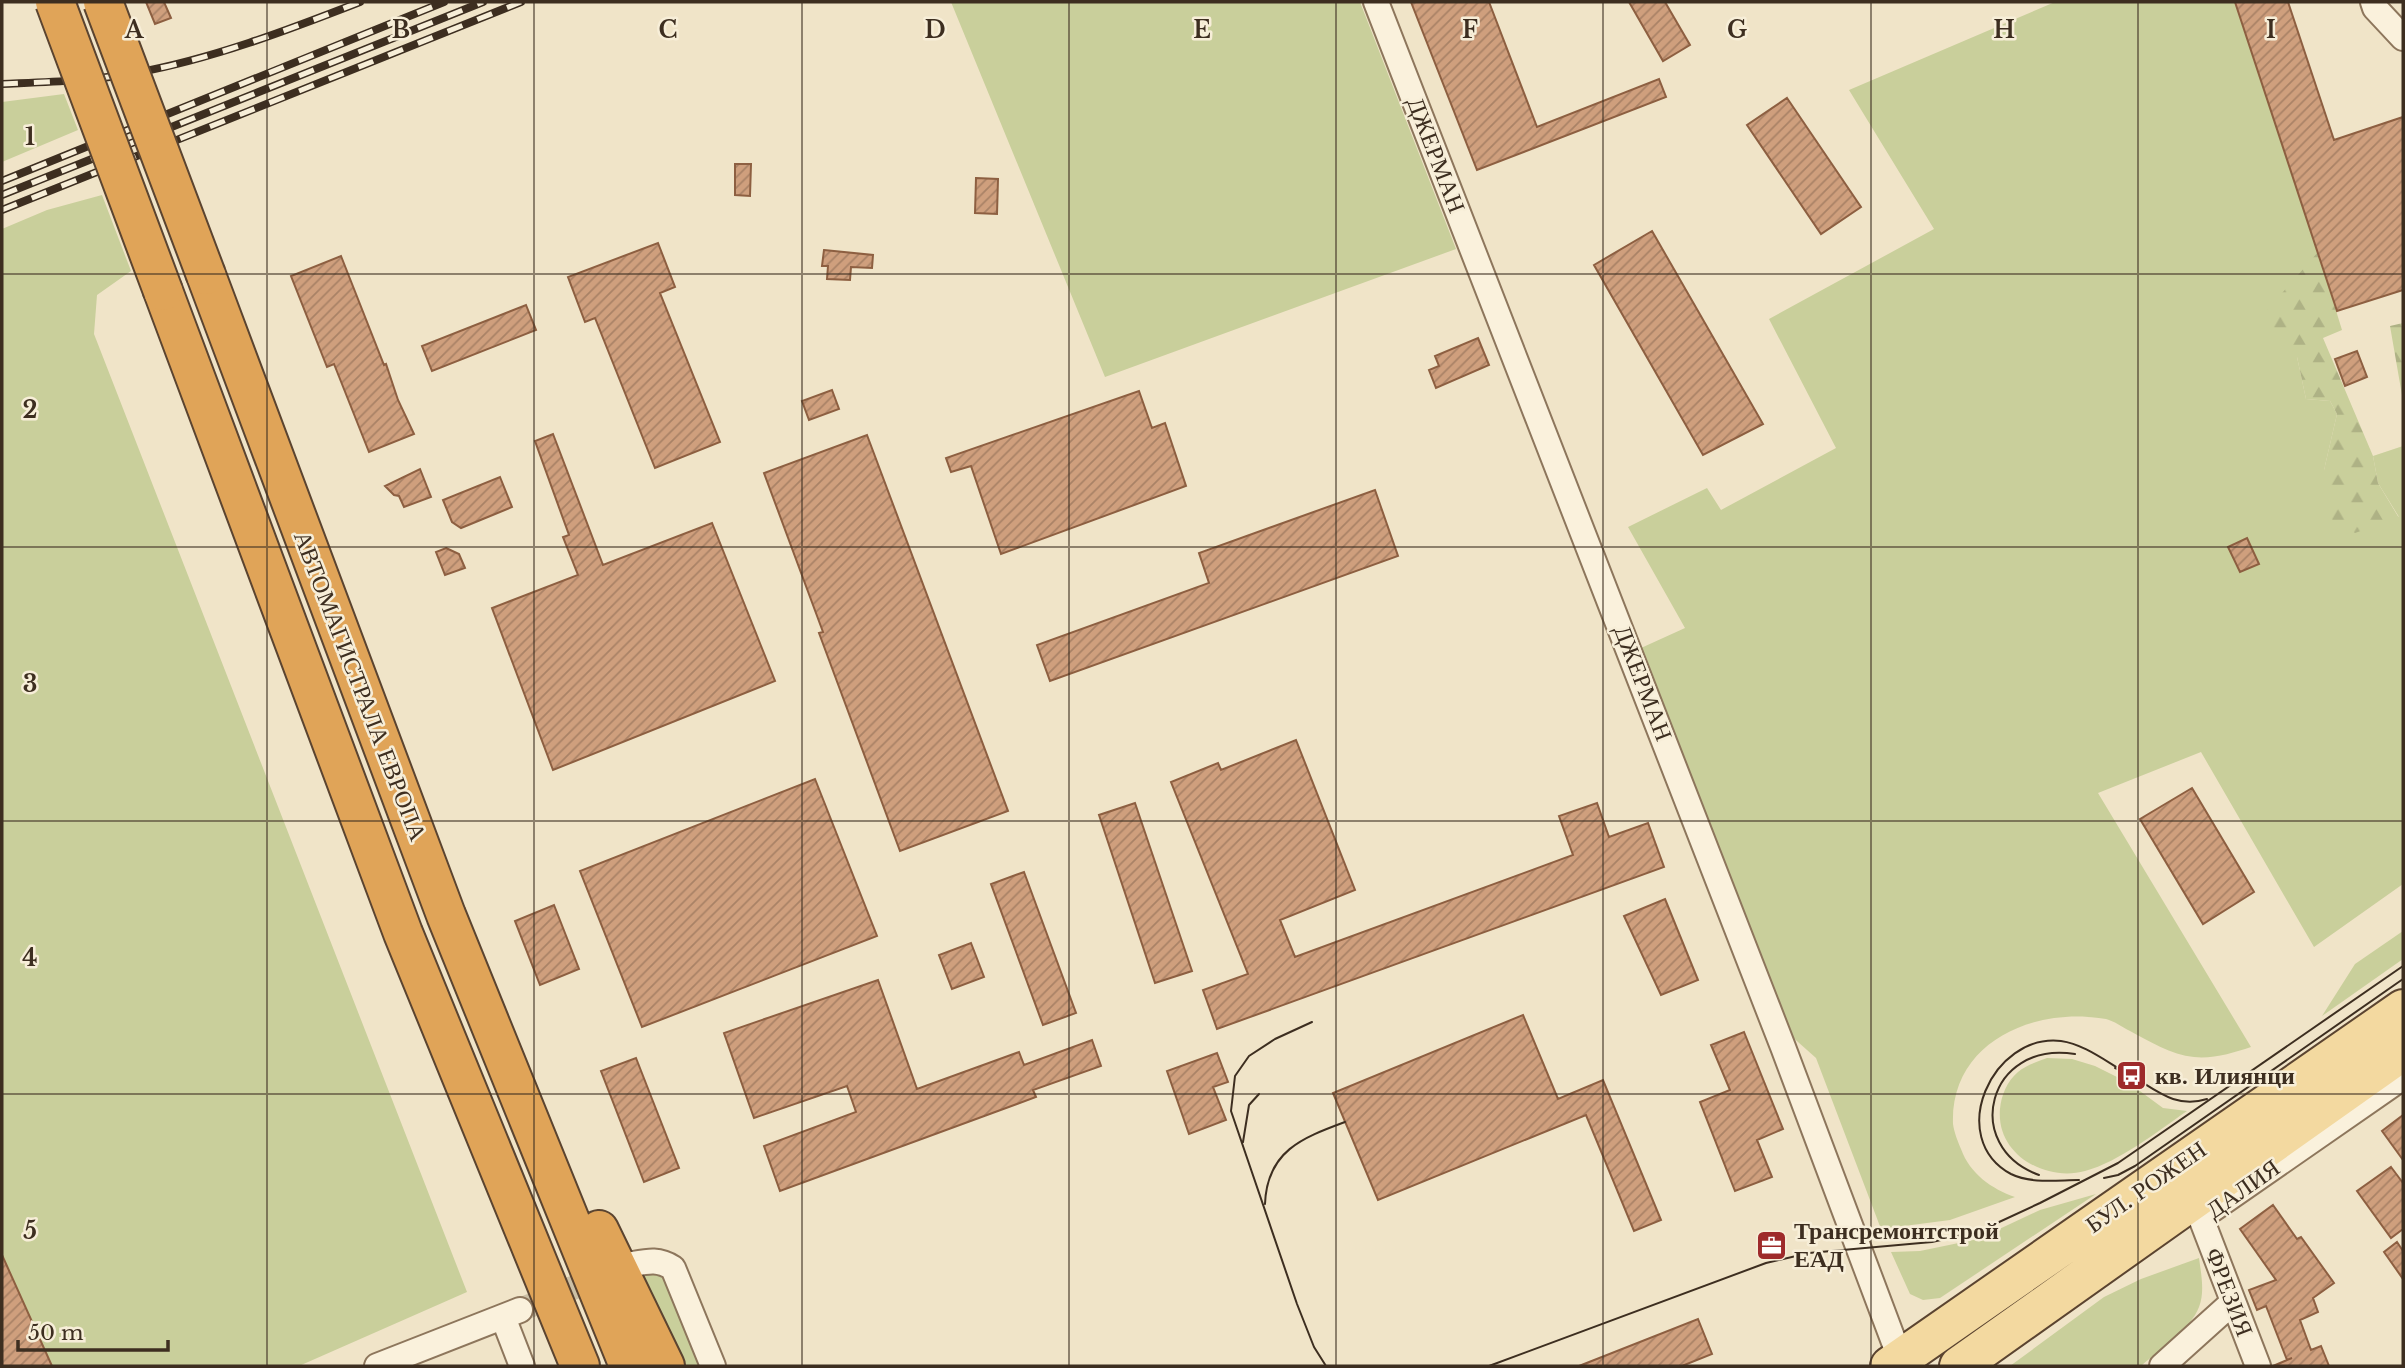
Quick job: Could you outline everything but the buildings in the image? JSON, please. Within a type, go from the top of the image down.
[{"type":"highway","name":"АВТОМАГИСТРАЛА ЕВРОПА","points":[[55,2],[403,933],[580,1366]]},
{"type":"highway","name":"АВТОМАГИСТРАЛА ЕВРОПА","points":[[103,2],[446,915],[629,1366]]},
{"type":"highway","points":[[446,915],[665,1366]]},
{"type":"highway","points":[[403,933],[555,1366]]},
{"type":"main road","name":"БУЛ. РОЖЕН","points":[[1898,1364],[2403,1009]]},
{"type":"main road","name":"БУЛ. РОЖЕН","points":[[1959,1366],[2403,1051]]},
{"type":"street","name":"ДЖЕРМАН","points":[[1376,2],[1844,1205],[1898,1364]]},
{"type":"street","points":[[2373,2],[2375,8],[2403,38]]},
{"type":"street","name":"ДАЛИЯ","points":[[2073,1284],[2097,1272],[2144,1256],[2403,1077]]},
{"type":"street","name":"ФРЕЗИЯ","points":[[2201,1218],[2258,1366]]},
{"type":"street","points":[[633,1264],[653,1260],[664,1262],[673,1268],[713,1366]]},
{"type":"street","points":[[2162,1366],[2233,1302]]},
{"type":"street","points":[[377,1366],[511,1313],[522,1366]]},
{"type":"green space","points":[[951,2],[1360,2],[1456,249],[1105,377]]},
{"type":"green space","points":[[2055,2],[2235,2],[2318,252],[2297,357],[2306,399],[2330,401],[2337,414],[2324,470],[2399,517],[2378,483],[2373,456],[2403,446],[2403,884],[2314,947],[2201,752],[2098,793],[2251,1047],[2216,1056],[2185,1056],[2160,1047],[2109,1020],[2079,1016],[2051,1018],[2025,1025],[2001,1036],[1981,1051],[1966,1071],[1956,1095],[1953,1124],[1970,1166],[1990,1185],[2015,1197],[1950,1220],[1881,1229],[1816,1058],[1789,1034],[1641,648],[1685,628],[1628,527],[1707,488],[1721,510],[1836,448],[1769,319],[1934,229],[1849,90]]},
{"type":"green space","points":[[64,94],[78,130],[2,162],[2,102]]},
{"type":"green space","points":[[102,195],[131,271],[97,295],[94,334],[467,1292],[299,1366],[51,1366],[2,1255],[2,229],[47,210]]},
{"type":"green space","points":[[2318,252],[2342,330],[2323,338],[2373,456],[2378,483],[2399,518],[2355,533],[2331,519],[2324,470],[2337,414],[2330,401],[2306,399],[2297,357],[2279,351],[2256,323]]},
{"type":"green space","points":[[2403,323],[2403,401],[2390,326]]},
{"type":"green space","points":[[2403,931],[2403,959],[2322,1016],[2355,964]]},
{"type":"green space","points":[[2047,1058],[2072,1059],[2095,1066],[2129,1083],[2163,1108],[2187,1111],[2138,1145],[2098,1167],[2070,1173],[2039,1168],[2026,1161],[2006,1139],[2001,1125],[2000,1109],[2005,1089],[2014,1076],[2024,1067]]},
{"type":"green space","points":[[2096,1194],[1940,1298],[1923,1300],[1910,1294],[1891,1252],[1920,1251],[1978,1239],[2040,1210]]},
{"type":"green space","points":[[2199,1258],[2202,1295],[2195,1315],[2182,1331],[2141,1366],[2010,1366],[2104,1297],[2141,1279]]},
{"type":"green space","points":[[647,1270],[662,1275],[676,1289],[706,1366],[679,1366],[636,1271]]},
{"type":"tunnel","points":[[520,1310],[606,1274]]},
{"type":"tram line","points":[[1489,1366],[1766,1263],[1809,1253],[1932,1242],[1984,1229],[2118,1163],[2403,966]]},
{"type":"tram line","points":[[2104,1178],[2118,1175],[2135,1166],[2403,979]]},
{"type":"tram line","points":[[1312,1022],[1275,1039],[1249,1056],[1235,1076],[1231,1111],[1297,1304],[1314,1347],[1326,1366]]},
{"type":"tram line","points":[[2079,1180],[2027,1179],[2011,1174],[1991,1158],[1981,1137],[1980,1114],[1985,1091],[1997,1070],[2015,1053],[2036,1043],[2061,1041],[2077,1045],[2123,1071]]},
{"type":"tram line","points":[[2039,1175],[2015,1161],[1999,1142],[1993,1121],[1995,1099],[2004,1079],[2021,1063],[2045,1054],[2075,1054]]},
{"type":"tram line","points":[[2115,1068],[2169,1098],[2193,1102],[2207,1099]]},
{"type":"tram line","points":[[1243,1142],[1249,1105],[1259,1094]]},
{"type":"tram line","points":[[1265,1204],[1267,1186],[1280,1159],[1301,1141],[1345,1122]]},
{"type":"railway","points":[[2,84],[102,78],[164,67],[249,43],[360,2]]},
{"type":"railway","points":[[2,181],[444,2]]},
{"type":"railway","points":[[2,195],[483,2]]},
{"type":"railway","points":[[2,210],[521,2]]},
{"type":"place","name":"кв. Илиянци","points":[[2132,1076]]},
{"type":"place","name":"Трансремонтстрой ЕАД","points":[[1771,1245]]}]
